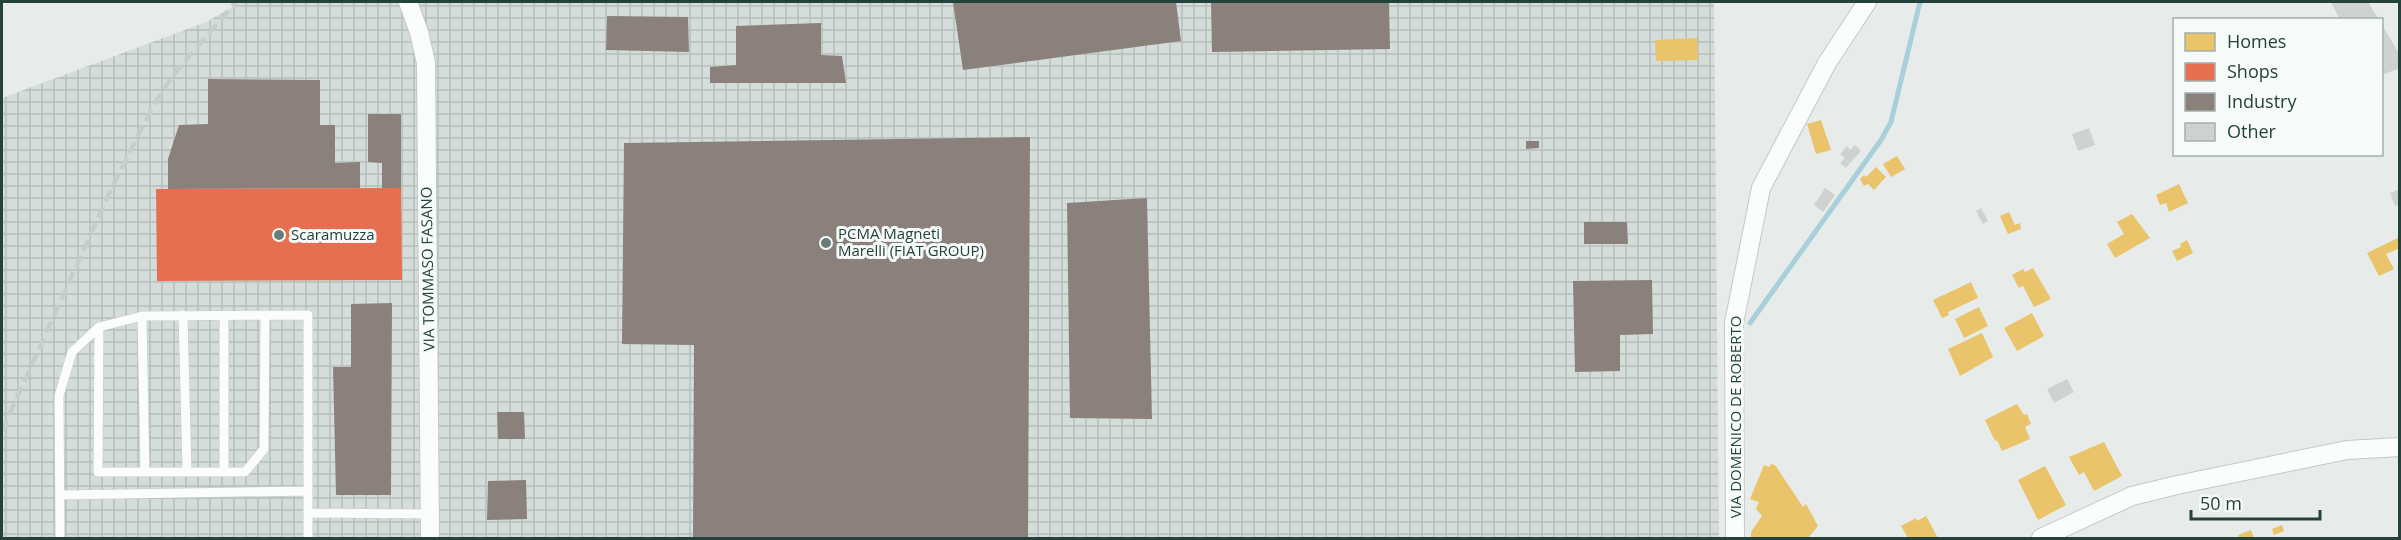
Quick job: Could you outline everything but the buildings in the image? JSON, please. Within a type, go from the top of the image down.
[{"type":"street","name":"VIA TOMMASO FASANO","points":[[408,2],[419,32],[426,63],[430,538]]},
{"type":"street","name":"VIA DOMENICO DE ROBERTO","points":[[1736,538],[1734,323],[1761,188],[1827,63],[1867,2]]},
{"type":"street","points":[[2041,538],[2132,496],[2347,450],[2400,447]]},
{"type":"lane","points":[[183,315],[187,472]]},
{"type":"lane","points":[[60,538],[59,396],[72,352],[99,327],[142,316],[183,315],[308,315],[308,538]]},
{"type":"lane","points":[[224,315],[224,472]]},
{"type":"lane","points":[[99,327],[98,472],[245,472],[264,448],[265,315]]},
{"type":"lane","points":[[142,316],[145,472]]},
{"type":"lane","points":[[61,495],[308,491]]},
{"type":"lane","points":[[308,513],[430,514]]},
{"type":"shaded area","points":[[241,2],[1714,2],[1719,538],[2,538],[2,98],[206,22]]},
{"type":"waterway","points":[[1750,323],[1881,140],[1891,122],[1920,2]]},
{"type":"railway","points":[[2,431],[112,187],[154,104],[174,74],[236,2]]},
{"type":"place","name":"Scaramuzza","points":[[279,235]]},
{"type":"place","name":"PCMA Magneti Marelli (FIAT GROUP)","points":[[826,243]]}]
